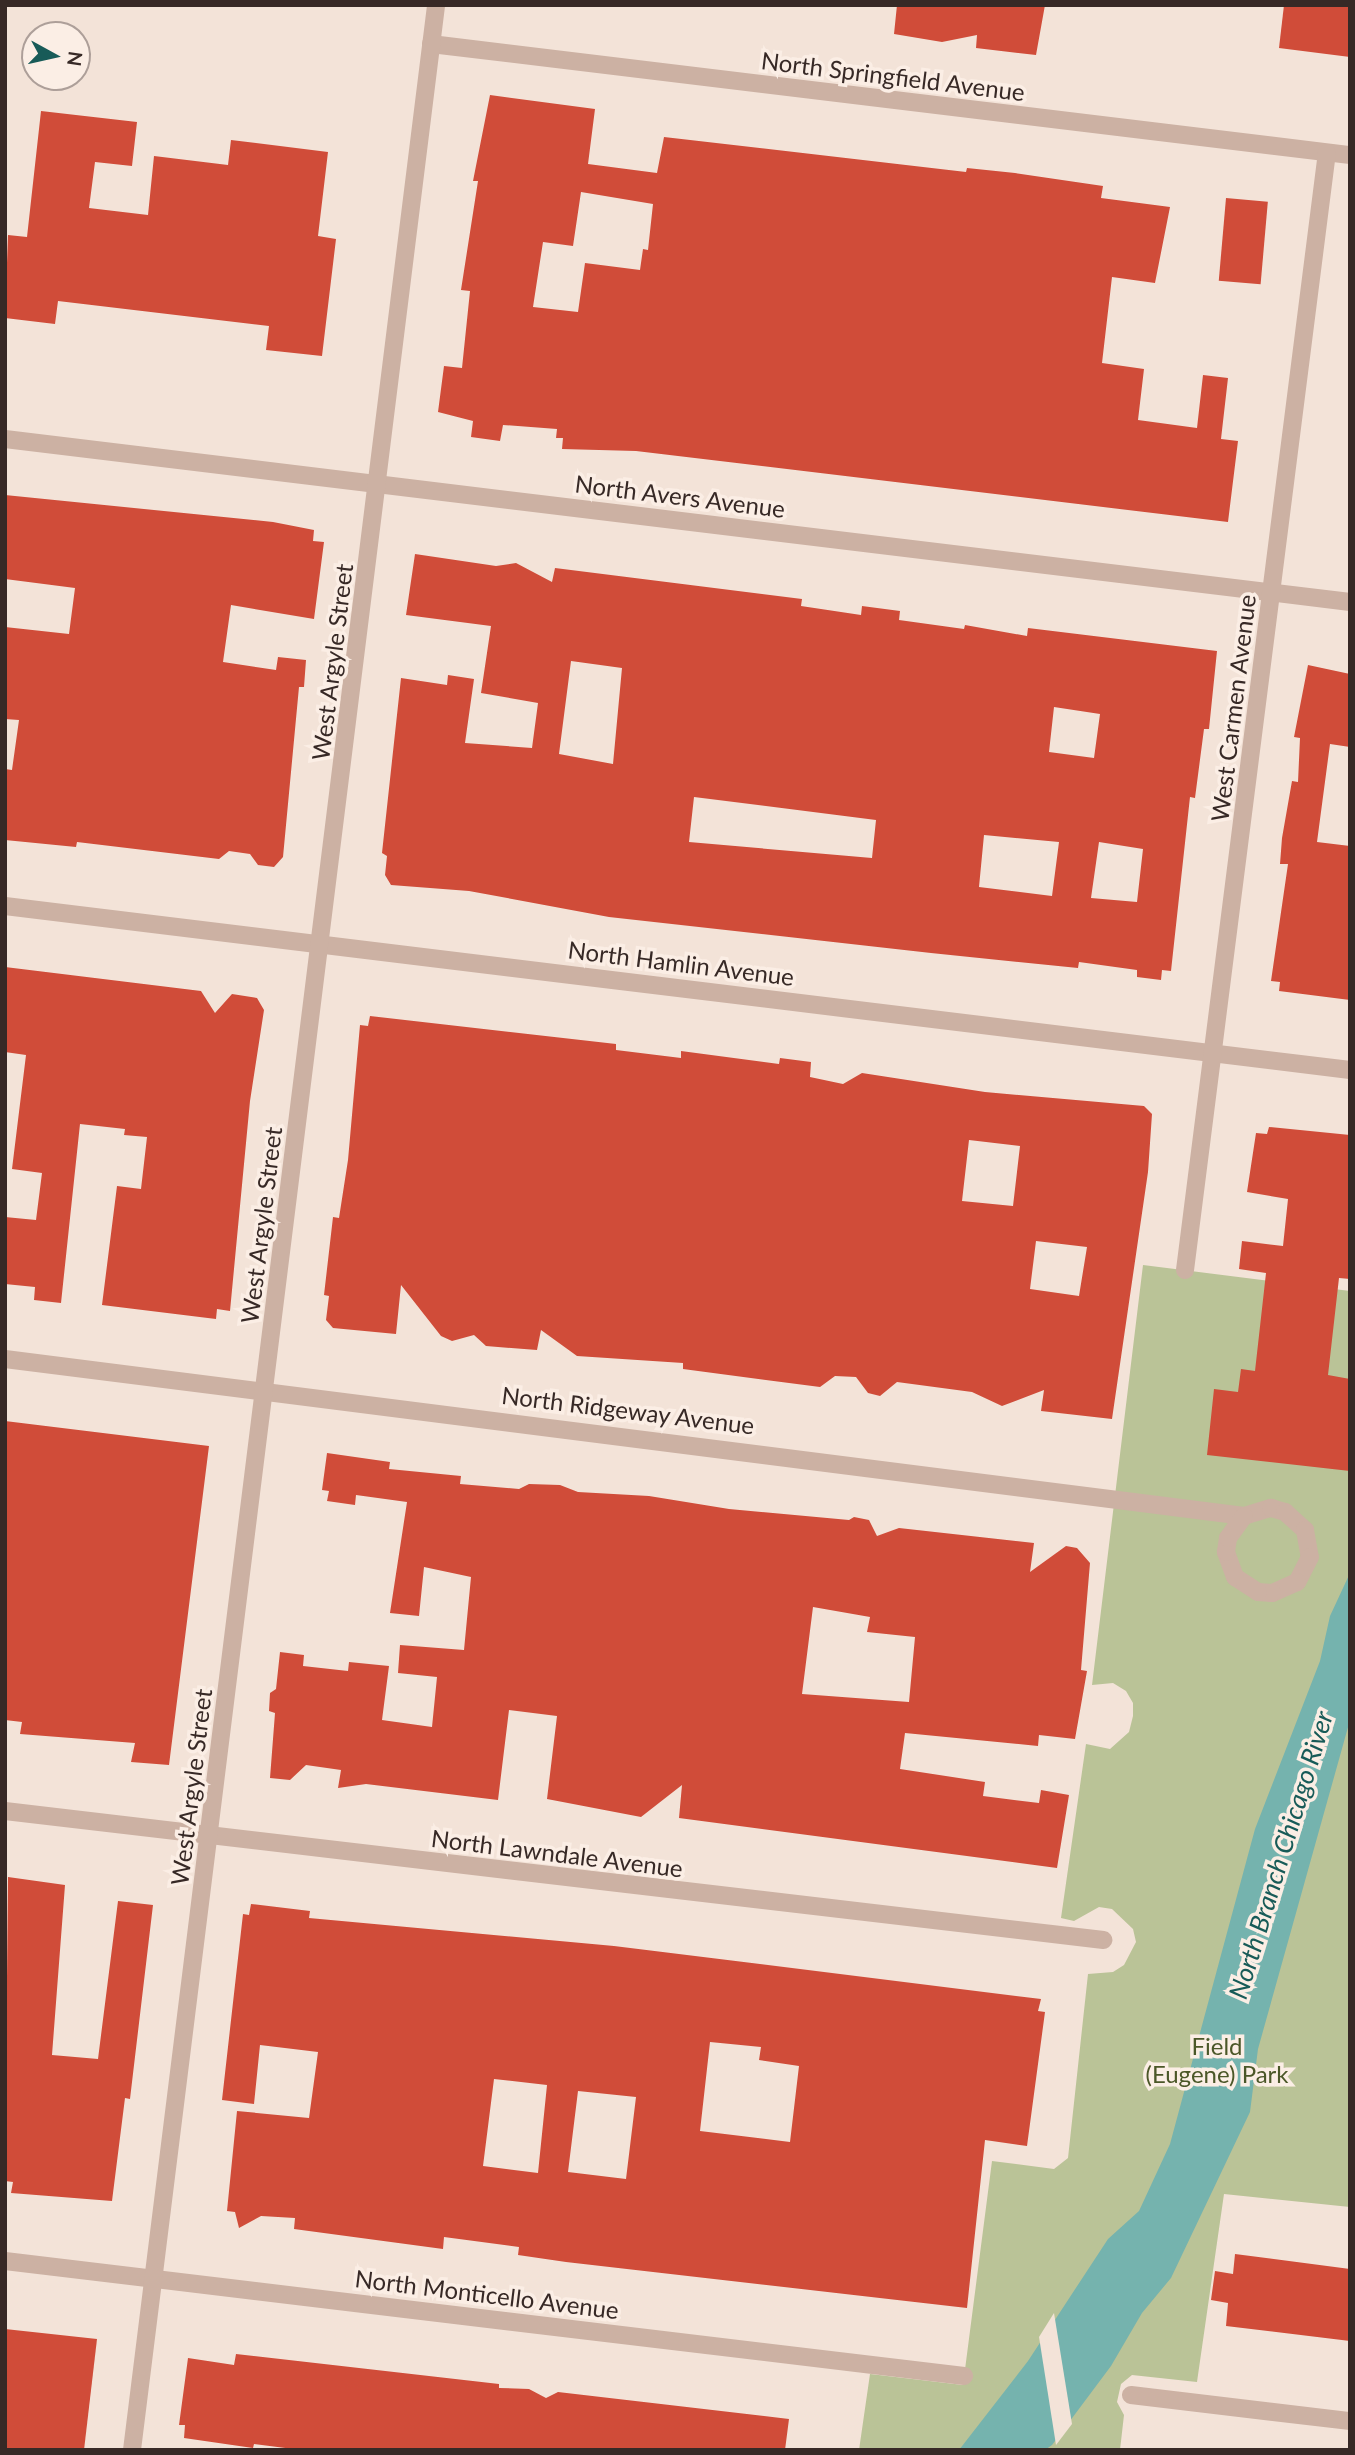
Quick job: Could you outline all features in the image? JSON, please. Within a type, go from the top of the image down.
[{"type":"street","name":"West Argyle Street","points":[[132,2450],[379,484],[436,5]]},
{"type":"street","name":"North Springfield Avenue","points":[[431,44],[1350,155]]},
{"type":"street","name":"West Carmen Avenue","points":[[1185,1270],[1215,1053],[1327,153]]},
{"type":"street","name":"North Avers Avenue","points":[[5,439],[1350,602]]},
{"type":"street","name":"North Hamlin Avenue","points":[[5,906],[1350,1070]]},
{"type":"street","name":"North Ridgeway Avenue","points":[[5,1359],[1244,1516],[1271,1508],[1285,1512],[1305,1530],[1310,1557],[1297,1582],[1272,1593],[1258,1592],[1235,1577],[1226,1552],[1228,1538],[1244,1516]]},
{"type":"street","name":"North Lawndale Avenue","points":[[5,1811],[1103,1940]]},
{"type":"street","name":"North Monticello Avenue","points":[[5,2260],[964,2376]]},
{"type":"street","points":[[1131,2395],[1350,2421]]},
{"type":"green space","name":"Field (Eugene) Park","points":[[1143,1265],[1350,1291],[1350,2207],[1224,2194],[1197,2382],[1132,2375],[1121,2384],[1117,2402],[1124,2415],[1120,2450],[859,2450],[870,2374],[963,2385],[992,2161],[1054,2169],[1068,2158],[1088,1974],[1113,1972],[1124,1965],[1136,1942],[1133,1929],[1112,1909],[1099,1907],[1074,1921],[1061,1918],[1086,1744],[1110,1749],[1129,1732],[1133,1716],[1133,1703],[1126,1691],[1113,1683],[1092,1685]]},
{"type":"water","name":"North Branch Chicago River","points":[[1350,1573],[1350,1720],[1258,2049],[1250,2112],[1171,2278],[1142,2313],[1111,2366],[1052,2445],[1045,2450],[959,2450],[1028,2361],[1108,2239],[1139,2211],[1170,2144],[1255,1829],[1320,1661],[1330,1616]]},
{"type":"pier","points":[[1054,2313],[1072,2424],[1056,2445],[1039,2337]]},
{"type":"building","points":[[897,5],[1045,5],[1036,55],[976,48],[977,35],[942,42],[894,34]]},
{"type":"building","points":[[1284,5],[1350,5],[1350,57],[1279,48]]},
{"type":"building","points":[[490,95],[595,109],[588,164],[657,173],[664,137],[966,172],[967,168],[1015,173],[1103,186],[1101,198],[1170,207],[1155,283],[1112,277],[1102,363],[1144,369],[1138,420],[1197,428],[1203,375],[1228,378],[1221,439],[1238,441],[1228,522],[636,451],[562,449],[563,438],[556,438],[557,429],[503,425],[500,441],[471,437],[473,421],[438,412],[444,366],[462,368],[470,291],[461,290],[478,181],[473,181]],"holes":[[[581,192],[653,204],[648,250],[643,249],[640,270],[585,263],[578,312],[533,307],[543,242],[573,246]]]},
{"type":"building","points":[[41,111],[137,122],[132,166],[95,162],[89,208],[148,215],[154,156],[228,165],[231,140],[328,152],[318,236],[336,239],[322,356],[266,350],[269,326],[58,301],[55,324],[5,318],[8,235],[27,237]]},
{"type":"building","points":[[1226,198],[1268,202],[1261,284],[1219,281]]},
{"type":"building","points":[[5,495],[273,522],[314,530],[313,541],[324,542],[314,619],[231,605],[223,662],[276,670],[278,657],[306,660],[304,687],[299,687],[283,857],[274,867],[258,865],[250,854],[229,851],[219,859],[77,842],[76,847],[5,840],[5,769],[12,770],[19,720],[5,719],[5,627],[69,634],[75,588],[5,579]]},
{"type":"building","points":[[415,554],[496,566],[516,563],[552,582],[555,568],[802,599],[801,606],[861,615],[862,606],[900,611],[899,620],[964,629],[965,625],[1027,636],[1028,628],[1217,651],[1209,729],[1204,729],[1195,798],[1190,797],[1171,971],[1162,970],[1161,980],[1137,977],[1137,970],[1079,962],[1078,968],[609,917],[469,891],[391,885],[385,875],[387,856],[382,853],[401,678],[447,685],[448,675],[474,679],[465,743],[532,748],[538,703],[481,693],[491,626],[406,615]],"holes":[[[571,661],[622,668],[613,764],[559,754]],[[1054,707],[1100,714],[1094,758],[1049,752]],[[694,797],[876,820],[872,858],[689,842]],[[984,835],[1059,842],[1052,896],[979,887]],[[1099,842],[1143,849],[1137,902],[1091,898]]]},
{"type":"building","points":[[1308,665],[1350,674],[1350,747],[1330,744],[1317,842],[1350,846],[1350,1000],[1279,991],[1280,982],[1271,981],[1288,864],[1280,864],[1282,838],[1292,781],[1298,782],[1300,738],[1294,737]]},
{"type":"building","points":[[5,967],[201,991],[215,1013],[232,994],[257,998],[264,1010],[250,1101],[230,1311],[217,1309],[216,1319],[102,1305],[117,1186],[141,1189],[147,1137],[124,1135],[125,1129],[80,1124],[61,1303],[34,1300],[35,1287],[5,1284],[5,1217],[36,1220],[42,1173],[12,1169],[26,1055],[5,1052]]},
{"type":"building","points":[[370,1016],[616,1044],[616,1050],[681,1058],[681,1051],[779,1064],[780,1058],[811,1062],[810,1077],[843,1084],[862,1073],[985,1092],[1144,1106],[1152,1114],[1148,1172],[1112,1419],[1041,1411],[1044,1390],[1002,1406],[972,1392],[897,1382],[880,1396],[868,1393],[856,1377],[835,1376],[820,1387],[683,1369],[683,1363],[577,1356],[541,1330],[537,1350],[486,1346],[474,1335],[452,1341],[441,1336],[401,1285],[396,1334],[333,1328],[326,1320],[329,1296],[324,1295],[333,1217],[339,1218],[348,1160],[360,1025],[368,1026]],"holes":[[[969,1140],[1020,1146],[1013,1206],[962,1201]],[[1036,1241],[1087,1247],[1079,1296],[1030,1289]]]},
{"type":"building","points":[[1269,1127],[1350,1135],[1350,1279],[1339,1278],[1328,1375],[1350,1379],[1350,1471],[1207,1455],[1214,1389],[1238,1392],[1241,1369],[1255,1371],[1266,1273],[1239,1269],[1242,1241],[1283,1246],[1288,1199],[1247,1192],[1256,1133],[1267,1134]]},
{"type":"building","points":[[5,1421],[209,1446],[169,1765],[131,1762],[135,1743],[20,1734],[22,1722],[5,1720]]},
{"type":"building","points":[[327,1453],[390,1462],[389,1469],[461,1476],[460,1484],[519,1489],[529,1484],[560,1485],[578,1492],[649,1496],[729,1509],[849,1520],[854,1517],[869,1520],[877,1536],[899,1528],[1034,1543],[1030,1572],[1066,1546],[1077,1548],[1090,1563],[1081,1670],[1087,1671],[1075,1739],[1039,1735],[1038,1746],[905,1733],[900,1769],[985,1782],[983,1796],[1039,1803],[1041,1790],[1069,1795],[1057,1868],[679,1818],[682,1785],[641,1817],[547,1799],[557,1716],[509,1710],[498,1800],[366,1784],[338,1788],[341,1770],[306,1765],[290,1780],[270,1778],[275,1713],[269,1711],[270,1693],[276,1689],[280,1652],[304,1655],[303,1666],[348,1671],[349,1662],[389,1666],[382,1720],[432,1727],[437,1677],[398,1673],[400,1645],[464,1650],[471,1577],[424,1567],[419,1616],[390,1613],[407,1502],[356,1495],[355,1505],[327,1501],[329,1491],[322,1490]],"holes":[[[813,1607],[870,1617],[867,1632],[915,1637],[909,1702],[802,1694]]]},
{"type":"building","points":[[8,1877],[65,1885],[52,2055],[98,2059],[118,1901],[153,1905],[130,2099],[125,2098],[112,2201],[11,2193],[13,2182],[5,2181]]},
{"type":"building","points":[[251,1904],[310,1911],[309,1918],[614,1946],[1041,1999],[1038,2011],[1045,2012],[1027,2146],[985,2140],[967,2308],[566,2262],[518,2255],[519,2247],[444,2237],[443,2249],[294,2229],[295,2218],[261,2216],[239,2228],[235,2212],[227,2211],[237,2111],[309,2118],[318,2052],[260,2045],[254,2104],[222,2100],[243,1914],[249,1915]],"holes":[[[710,2042],[761,2047],[759,2060],[799,2066],[790,2142],[700,2131]],[[494,2079],[547,2085],[538,2173],[483,2166]],[[578,2091],[636,2097],[626,2179],[568,2172]]]},
{"type":"building","points":[[1235,2254],[1350,2269],[1350,2341],[1226,2326],[1228,2303],[1211,2300],[1215,2271],[1233,2274]]},
{"type":"building","points":[[5,2329],[97,2339],[84,2450],[5,2450]]},
{"type":"building","points":[[236,2354],[499,2384],[499,2388],[529,2389],[546,2398],[558,2392],[789,2419],[785,2450],[301,2450],[254,2444],[253,2448],[184,2438],[185,2425],[179,2425],[188,2358],[234,2365]]}]
